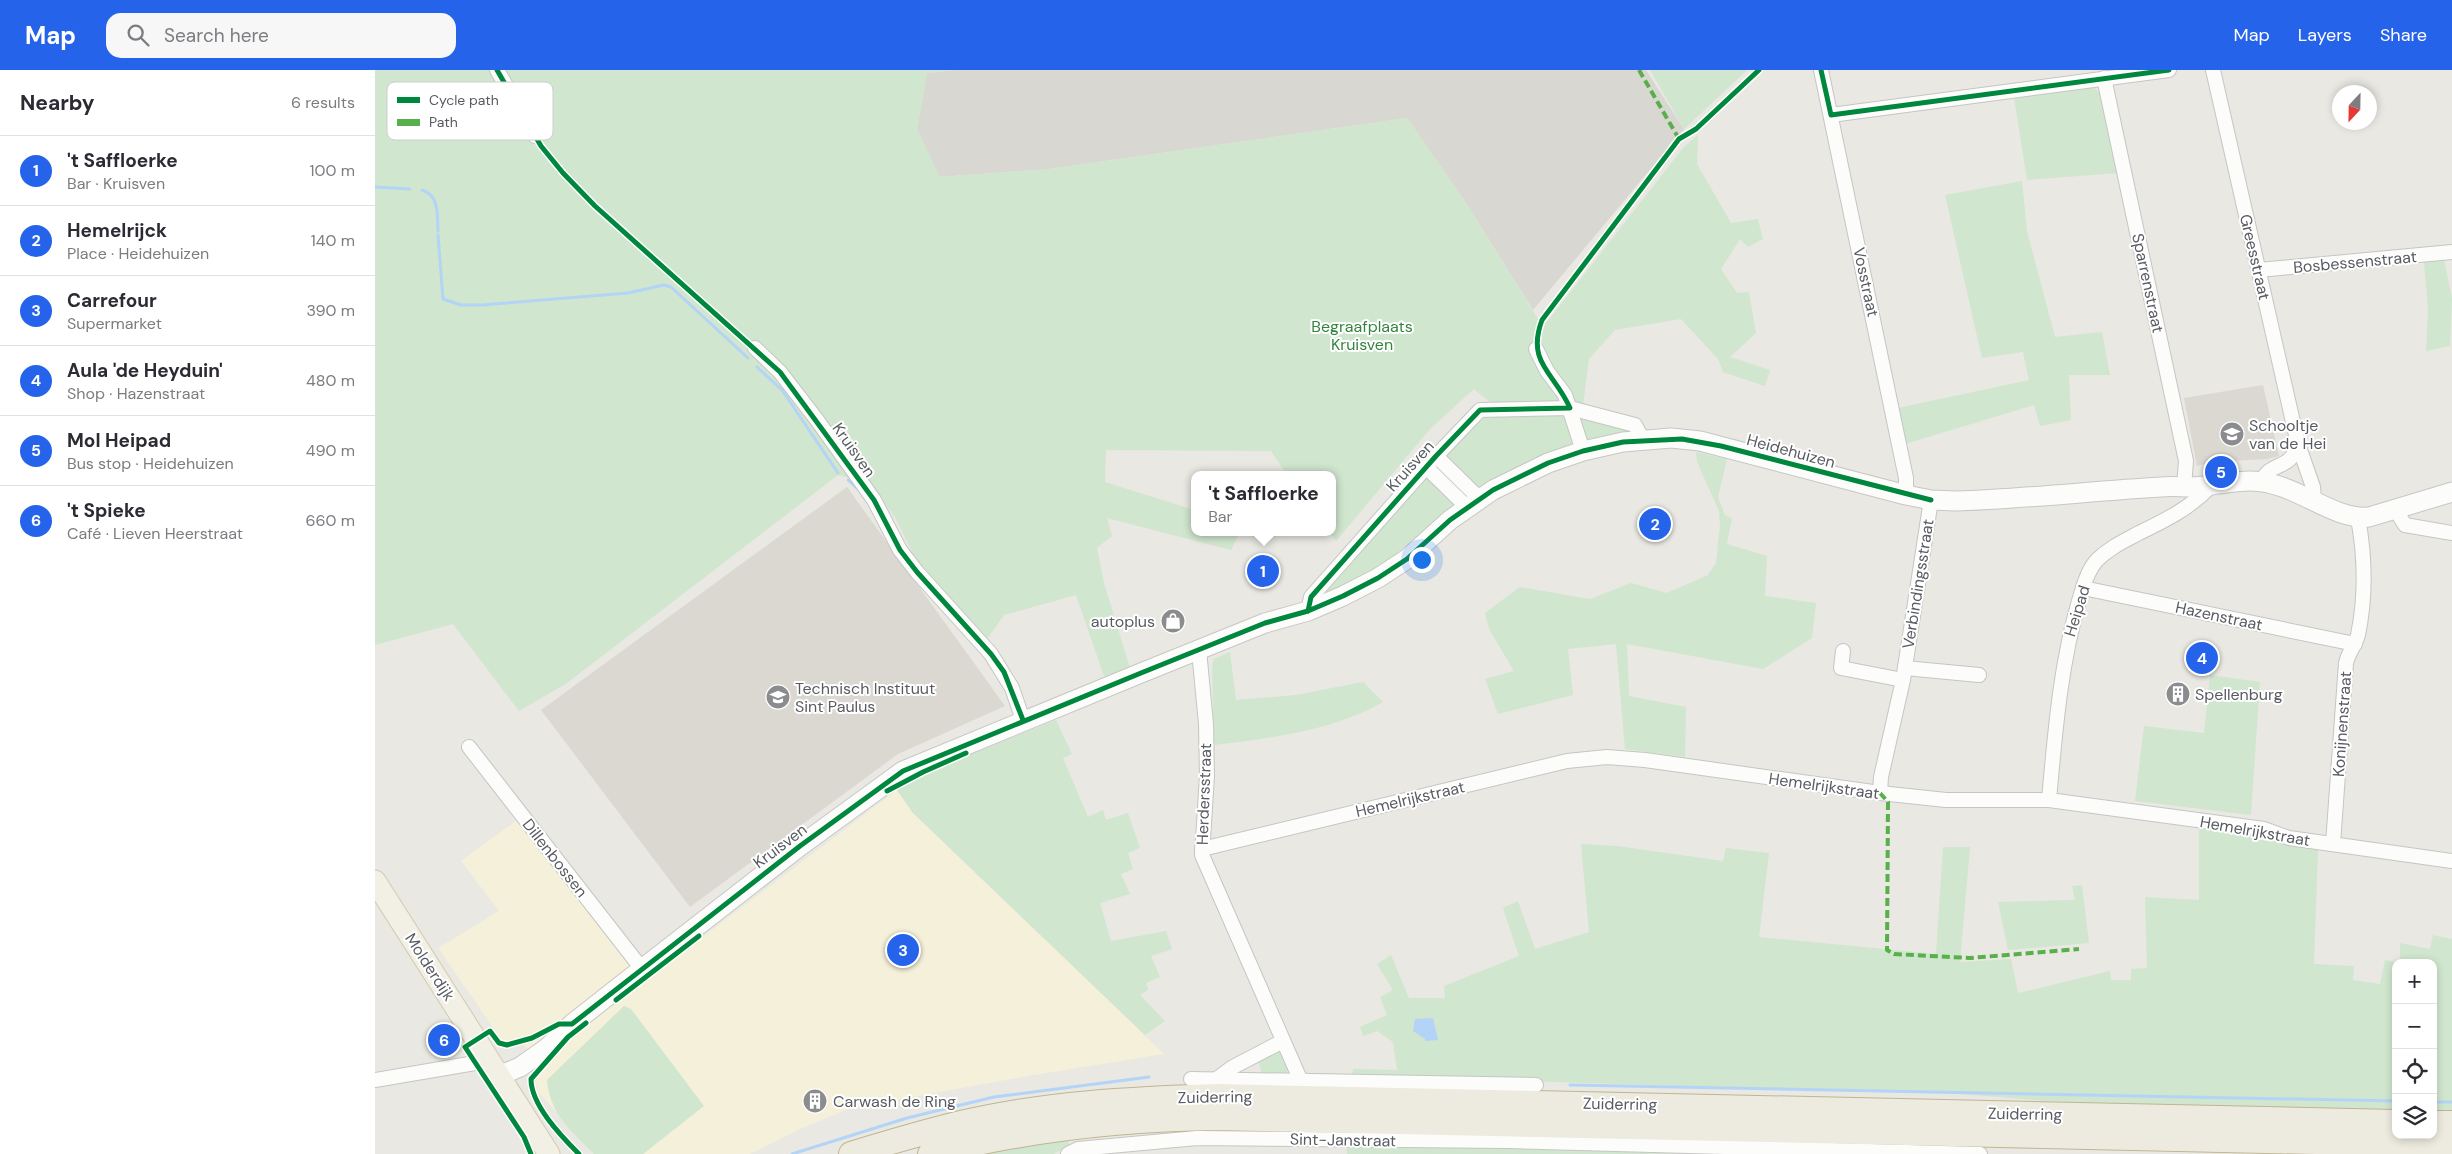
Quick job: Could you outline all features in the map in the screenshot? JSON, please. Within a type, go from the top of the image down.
[{"type":"highway","name":"Zuiderring","points":[[851,1154],[962,1123],[1018,1112],[1115,1100],[1218,1096],[2392,1122]]},
{"type":"highway","name":"Zuiderring","points":[[930,1154],[976,1142],[1105,1123],[1218,1118],[2452,1145]]},
{"type":"highway","points":[[2437,1123],[2452,1123]]},
{"type":"main road","name":"Molderdijk","points":[[375,881],[549,1154]]},
{"type":"street","points":[[497,70],[504,82]]},
{"type":"street","name":"Vosstraat","points":[[1821,70],[1904,468],[1907,495]]},
{"type":"street","points":[[1831,115],[2169,70]]},
{"type":"street","name":"Greesstraat","points":[[2213,70],[2298,444],[2313,487],[2314,499]]},
{"type":"street","name":"Sparrenstraat","points":[[2104,78],[2185,461],[2184,487]]},
{"type":"street","name":"Bosbessenstraat","points":[[2259,270],[2396,259],[2452,252]]},
{"type":"street","name":"Kruisven","points":[[755,348],[780,372],[817,420],[874,500],[900,550],[917,572],[991,654],[1012,688],[1023,720]]},
{"type":"street","points":[[1536,349],[1570,408],[1583,451]]},
{"type":"street","name":"Kruisven","points":[[501,1076],[520,1067],[547,1048],[572,1024],[642,968],[886,782],[919,763],[1265,624],[1307,611],[1378,578],[1407,559],[1473,503],[1523,474],[1583,451],[1643,440],[1635,425],[1570,408],[1480,410],[1426,467],[1311,597],[1307,611]]},
{"type":"street","name":"Heidehuizen","points":[[1643,440],[1671,438],[1699,441],[1931,500],[1982,500],[2164,486],[2211,486],[2250,481],[2279,485],[2314,499],[2345,516],[2358,518]]},
{"type":"street","points":[[2261,482],[2268,471],[2293,458],[2298,444]]},
{"type":"street","name":"Kruisven","points":[[1436,456],[1473,503]]},
{"type":"street","name":"Kruisven","points":[[1426,467],[1473,503]]},
{"type":"street","name":"Heipad","points":[[2049,800],[2068,638],[2083,588],[2097,560],[2113,546],[2181,512],[2198,500],[2211,486]]},
{"type":"street","points":[[2358,518],[2369,517],[2452,492]]},
{"type":"street","name":"Verbindingsstraat","points":[[1880,793],[1881,777],[1904,674],[1931,500]]},
{"type":"street","points":[[2395,509],[2405,525],[2452,533]]},
{"type":"street","name":"Konijnenstraat","points":[[2333,844],[2346,664],[2347,656],[2355,644],[2360,620],[2364,551],[2358,518]]},
{"type":"street","name":"Hazenstraat","points":[[2083,588],[2355,644]]},
{"type":"street","name":"Herdersstraat","points":[[1199,650],[1205,716],[1207,768],[1202,848],[1208,871],[1300,1079]]},
{"type":"street","name":"Verbindingsstraat","points":[[1843,651],[1841,668],[1904,674],[1979,675]]},
{"type":"street","name":"Dillenbossen","points":[[469,747],[642,968]]},
{"type":"street","name":"Hemelrijkstraat","points":[[1202,848],[1567,761],[1607,757],[1645,760],[1880,793],[1946,800],[2049,800],[2264,829],[2289,838],[2452,861]]},
{"type":"street","points":[[1218,1078],[1233,1067],[1283,1041]]},
{"type":"street","points":[[375,1080],[475,1063],[487,1055]]},
{"type":"street","points":[[1191,1079],[1300,1079],[1536,1085]]},
{"type":"street","name":"Sint-Janstraat","points":[[1068,1154],[1078,1149],[1197,1138],[1507,1141],[1980,1154]]},
{"type":"shaded area","points":[[956,70],[1646,70],[1684,129],[1533,310],[1466,203],[1407,118],[1049,169],[939,177],[917,129],[927,73]]},
{"type":"shaded area","name":"Schooltje van de Hei","points":[[2263,385],[2279,456],[2267,459],[2213,462],[2197,466],[2184,398]]},
{"type":"shaded area","name":"Technisch Instituut Sint Paulus","points":[[847,487],[1005,706],[898,754],[690,907],[541,710]]},
{"type":"shaded area","points":[[897,790],[913,813],[1164,1054],[1028,1076],[848,1109],[798,1130],[750,1154],[606,1154],[552,1107],[538,1092],[535,1079],[541,1074],[520,1037],[503,1042],[438,948],[499,911],[461,861],[516,821],[643,982]]},
{"type":"green space","name":"Begraafplaats Kruisven","points":[[375,70],[956,70],[927,73],[917,129],[940,177],[1049,169],[1407,118],[1466,203],[1543,327],[1683,148],[1698,135],[1697,164],[1731,223],[1758,219],[1763,239],[1748,247],[1740,239],[1721,269],[1737,293],[1749,292],[1756,333],[1730,357],[1770,370],[1765,386],[1723,372],[1718,359],[1681,319],[1615,330],[1589,359],[1583,406],[1490,402],[1474,389],[1430,429],[1336,541],[1332,536],[1336,536],[1336,471],[1284,471],[1271,451],[1106,450],[1105,482],[1191,509],[1191,536],[1238,536],[1231,550],[1107,518],[1112,536],[1097,548],[1104,583],[1130,668],[1105,679],[1076,595],[1004,615],[987,639],[915,558],[895,517],[867,483],[838,475],[567,683],[519,711],[453,624],[375,645]]},
{"type":"green space","points":[[1650,70],[1747,70],[1684,129]]},
{"type":"green space","points":[[2094,87],[2102,96],[2119,173],[2027,180],[2014,98]]},
{"type":"green space","points":[[2022,181],[2027,231],[2055,337],[2102,332],[2110,375],[2069,375],[2071,420],[2040,426],[2034,405],[1905,444],[1898,408],[2029,380],[2023,352],[1982,358],[1945,195]]},
{"type":"green space","points":[[2444,260],[2452,298],[2450,346],[2426,351],[2428,309],[2424,262]]},
{"type":"green space","points":[[1489,413],[1580,417],[1622,426],[1627,431],[1623,435],[1585,441],[1547,453],[1477,488],[1445,454]]},
{"type":"green space","points":[[1696,452],[1727,459],[1718,497],[1725,515],[1732,518],[1727,544],[1767,556],[1765,596],[1816,603],[1812,638],[1763,669],[1627,644],[1629,696],[1686,707],[1685,757],[1625,749],[1616,644],[1568,649],[1573,695],[1498,714],[1485,679],[1514,671],[1489,629],[1485,613],[1520,587],[1590,599],[1631,583],[1667,593],[1708,575],[1716,563],[1720,525],[1719,511],[1697,462]]},
{"type":"green space","points":[[1426,475],[1455,503],[1410,543],[1378,567],[1344,587],[1325,594],[1325,587]]},
{"type":"green space","points":[[1230,652],[1236,700],[1296,695],[1363,682],[1383,702],[1363,712],[1322,727],[1279,736],[1214,745],[1212,666],[1214,659]]},
{"type":"green space","points":[[2210,675],[2260,682],[2251,815],[2135,801],[2144,726],[2204,733]]},
{"type":"green space","points":[[1056,720],[1072,754],[1063,758],[1088,817],[1103,810],[1106,820],[1128,813],[1140,848],[1128,853],[1133,869],[1121,874],[1130,894],[1100,903],[1111,941],[1166,931],[1172,949],[1151,956],[1160,977],[1146,983],[1148,990],[1140,995],[1165,1021],[1145,1035],[913,813],[897,790],[956,760]]},
{"type":"green space","points":[[2199,828],[2272,837],[2318,848],[2314,964],[2354,966],[2353,980],[2380,984],[2385,960],[2392,962],[2392,1111],[2154,1104],[2110,1106],[1961,1094],[1352,1076],[1353,1069],[1397,1070],[1393,1042],[1377,1031],[1363,1036],[1360,1027],[1387,1015],[1380,997],[1393,990],[1377,964],[1391,955],[1409,998],[1445,998],[1444,986],[1519,956],[1503,908],[1518,901],[1535,949],[1589,932],[1581,844],[1617,846],[1723,861],[1726,848],[1769,853],[1759,937],[1936,954],[1943,847],[1970,847],[1960,962],[2011,959],[2018,993],[2110,971],[2111,980],[2131,980],[2131,969],[2147,968],[2145,897],[2199,900]]},
{"type":"green space","points":[[2082,885],[2089,943],[2008,950],[1998,902],[2075,900],[2072,886]]},
{"type":"green space","points":[[2433,935],[2452,939],[2452,1112],[2437,1111],[2437,959],[2400,959],[2400,943],[2430,949]]},
{"type":"green space","points":[[624,1006],[631,1009],[704,1106],[643,1154],[594,1154],[570,1130],[557,1113],[549,1092],[547,1080]]},
{"type":"green space","points":[[1278,1050],[1285,1052],[1290,1067],[1284,1076],[1262,1076],[1259,1062],[1262,1058]]},
{"type":"green space","points":[[1068,1136],[1069,1146],[1054,1154],[985,1154]]},
{"type":"green space","points":[[1346,1144],[1603,1151],[1688,1154],[1347,1154]]},
{"type":"water","points":[[1433,1018],[1438,1040],[1425,1041],[1425,1039],[1413,1031],[1415,1019]]},
{"type":"waterway","points":[[375,187],[410,189]]},
{"type":"waterway","points":[[422,190],[428,193],[435,201],[438,231]]},
{"type":"waterway","points":[[438,235],[443,299],[461,305],[482,305],[628,293],[664,285],[671,287],[748,358]]},
{"type":"waterway","points":[[757,367],[782,390],[838,473]]},
{"type":"waterway","points":[[848,480],[858,489]]},
{"type":"waterway","points":[[792,1154],[907,1118],[994,1097],[1149,1077]]},
{"type":"waterway","points":[[1570,1085],[2392,1101]]},
{"type":"waterway","points":[[2437,1102],[2452,1102]]},
{"type":"marked path","points":[[1639,70],[1679,139]]},
{"type":"marked path","points":[[1880,793],[1888,802],[1887,950],[1894,954],[1970,958],[2079,949]]},
{"type":"cycle path","points":[[497,70],[504,82]]},
{"type":"cycle path","points":[[1308,611],[1311,597],[1436,456],[1480,410],[1570,408],[1544,367],[1540,357],[1537,347],[1542,320],[1679,139],[1696,129],[1759,70]]},
{"type":"cycle path","points":[[1821,70],[1831,115],[2169,70]]},
{"type":"cycle path","points":[[538,140],[563,173],[595,206],[780,372],[874,500],[900,550],[917,572],[991,654],[1004,672],[1023,720]]},
{"type":"cycle path","points":[[531,1154],[524,1137],[465,1047],[490,1031],[499,1043],[507,1045],[532,1038],[559,1024],[572,1024],[800,846],[903,771],[1265,623],[1308,611],[1343,596],[1378,578],[1407,559],[1450,520],[1493,490],[1548,463],[1583,451],[1623,442],[1682,439],[1721,446],[1931,500]]},
{"type":"cycle path","points":[[887,791],[923,772],[966,753]]},
{"type":"cycle path","points":[[616,1000],[699,936]]},
{"type":"cycle path","points":[[579,1154],[548,1120],[536,1099],[531,1079],[568,1037],[586,1023]]},
{"type":"place","name":"Schooltje van de Hei","points":[[2232,434]]},
{"type":"place","name":"Mol Heipad","points":[[2221,472]]},
{"type":"place","name":"Hemelrijck","points":[[1655,524]]},
{"type":"place","name":"'t Saffloerke","points":[[1263,571]]},
{"type":"place","name":"autoplus","points":[[1173,621]]},
{"type":"place","name":"Aula 'de Heyduin'","points":[[2202,658]]},
{"type":"place","name":"Spellenburg","points":[[2178,694]]},
{"type":"place","name":"Technisch Instituut Sint Paulus","points":[[778,697]]},
{"type":"place","name":"Carrefour","points":[[903,950]]},
{"type":"place","name":"'t Spieke","points":[[444,1040]]},
{"type":"place","name":"Carwash de Ring","points":[[815,1101]]}]
